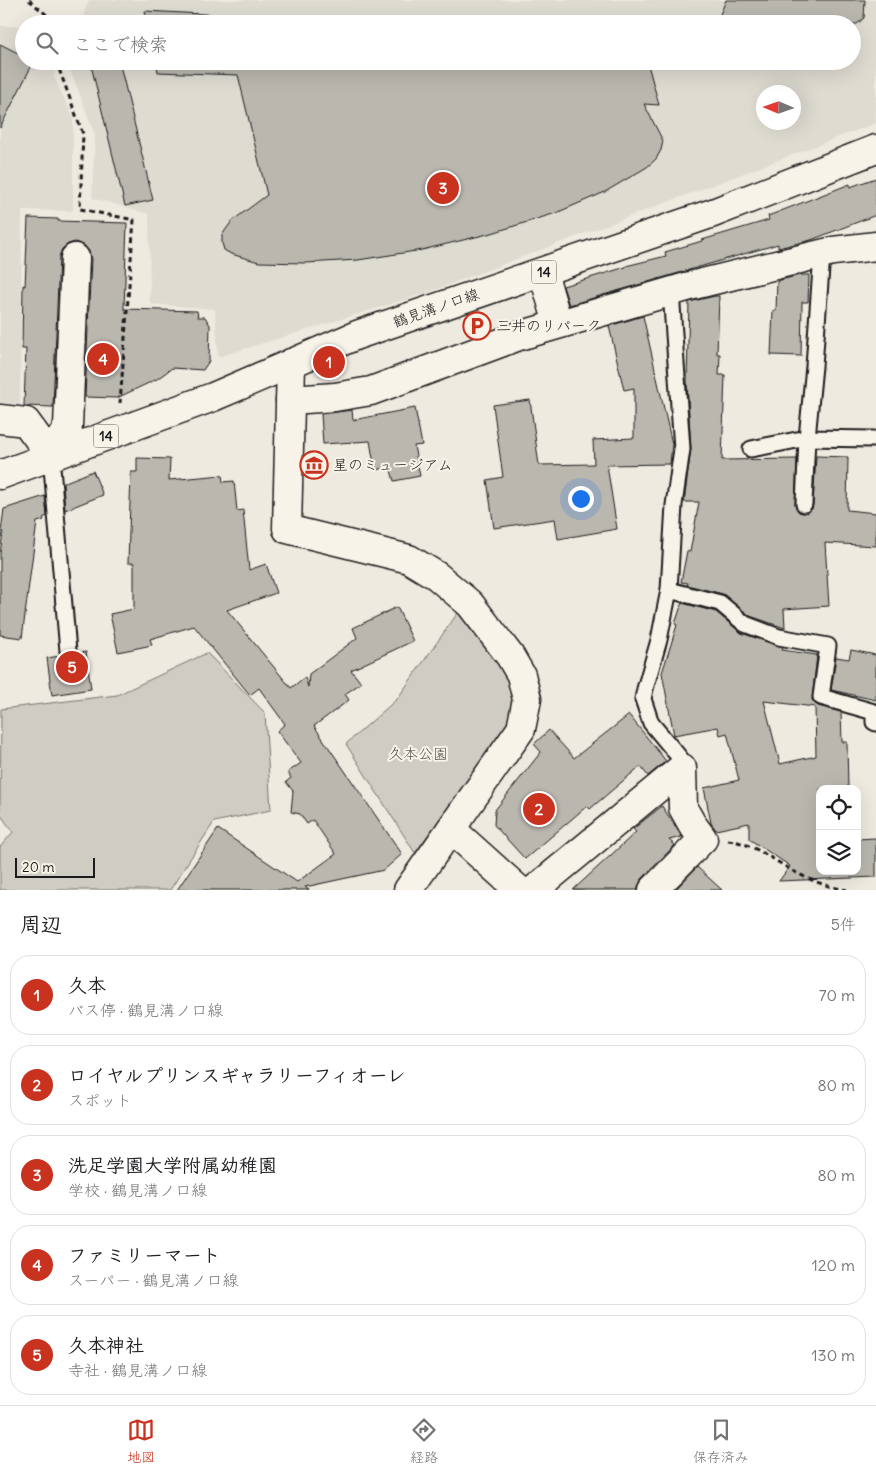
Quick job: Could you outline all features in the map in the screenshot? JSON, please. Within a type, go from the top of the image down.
[{"type":"street","name":"鶴見溝ノ口線","points":[[0,475],[213,397],[356,335],[714,213],[876,149]]},
{"type":"street","points":[[290,400],[335,397],[371,391],[519,336],[671,291],[822,254],[876,246]]},
{"type":"street","points":[[0,419],[26,422],[52,456],[68,426],[75,258]]},
{"type":"street","points":[[543,272],[558,324]]},
{"type":"street","points":[[291,363],[287,530],[408,559],[437,576],[470,604],[510,656],[521,675],[527,699],[521,729],[408,890]]},
{"type":"street","points":[[653,890],[703,838],[683,808],[682,768]]},
{"type":"street","points":[[534,890],[682,768]]},
{"type":"street","points":[[451,829],[519,890]]},
{"type":"lane","points":[[804,504],[807,438],[822,254]]},
{"type":"lane","points":[[671,291],[682,449],[674,505],[669,590],[659,640],[644,689],[643,699],[651,724],[680,758],[682,768]]},
{"type":"lane","points":[[751,449],[807,438],[874,439]]},
{"type":"lane","points":[[52,456],[68,651]]},
{"type":"lane","points":[[669,590],[720,603],[745,624],[779,637],[828,646],[821,697],[874,712],[874,722],[876,723]]},
{"type":"path","points":[[29,0],[47,15]]},
{"type":"path","points":[[59,70],[83,134],[80,209],[134,220],[118,431]]},
{"type":"path","points":[[703,838],[748,844],[791,870],[831,888],[847,890]]},
{"type":"shaded area","points":[[89,0],[876,0],[876,123],[427,293],[218,357],[215,309],[150,304],[149,214],[92,198],[95,135],[70,70],[861,70],[861,15],[83,15]]},
{"type":"shaded area","points":[[0,26],[15,26],[15,70],[55,70],[54,77],[73,117],[73,211],[22,210],[20,405],[0,403]]},
{"type":"green space","name":"久本公園","points":[[462,607],[519,686],[518,712],[415,853],[346,744],[397,699]]},
{"type":"green space","points":[[207,653],[265,713],[271,810],[214,822],[170,890],[0,890],[0,847],[13,832],[0,814],[1,709],[117,695]]},
{"type":"building","points":[[726,0],[865,0],[864,18],[861,21],[861,15],[720,15]]},
{"type":"building","points":[[145,11],[223,15],[146,15]]},
{"type":"building","points":[[0,44],[15,52],[15,70],[29,70],[0,128]]},
{"type":"building","points":[[92,70],[121,70],[153,200],[125,206]]},
{"type":"building","points":[[158,70],[649,70],[659,105],[644,104],[663,141],[656,159],[647,167],[605,192],[556,213],[492,233],[422,250],[358,260],[306,263],[259,262],[231,254],[224,250],[222,243],[222,235],[232,221],[267,195],[238,75],[158,72]]},
{"type":"building","points":[[876,178],[876,215],[811,240],[778,248],[778,244],[569,305],[563,286],[626,266],[666,256],[665,252],[769,220],[768,216],[850,184],[850,187]]},
{"type":"building","points":[[28,218],[127,223],[124,309],[197,311],[198,317],[205,317],[210,325],[209,361],[203,370],[172,368],[157,379],[117,398],[85,397],[91,259],[89,251],[84,245],[75,242],[68,244],[62,249],[59,257],[53,407],[24,406],[26,349],[22,349],[23,285],[25,286]]},
{"type":"building","points":[[800,275],[809,275],[808,302],[802,302],[801,356],[771,355],[773,311],[776,311],[777,281]]},
{"type":"building","points":[[719,296],[717,354],[720,354],[719,375],[725,375],[722,460],[797,459],[795,504],[799,512],[804,513],[812,509],[813,505],[816,456],[848,457],[847,510],[876,513],[876,546],[825,543],[829,606],[784,609],[785,628],[750,616],[723,594],[681,582],[687,551],[690,552],[699,502],[684,502],[691,449],[687,382],[689,302]]},
{"type":"building","points":[[643,316],[672,444],[670,464],[607,465],[617,529],[558,539],[555,519],[494,528],[487,480],[503,477],[493,405],[530,400],[539,465],[594,464],[593,440],[634,438],[634,388],[624,390],[609,326]]},
{"type":"building","points":[[415,408],[422,445],[414,446],[420,476],[394,481],[390,467],[375,470],[370,441],[323,444],[321,414],[352,410],[353,420]]},
{"type":"building","points":[[137,458],[170,459],[169,480],[222,475],[223,482],[234,481],[237,511],[243,510],[249,570],[266,564],[276,593],[227,610],[291,688],[305,677],[308,687],[309,674],[357,638],[353,628],[397,607],[413,641],[351,670],[361,683],[345,694],[349,700],[314,726],[402,854],[384,870],[305,887],[309,890],[177,890],[218,829],[297,882],[336,854],[313,820],[307,824],[300,814],[291,812],[293,791],[286,782],[291,778],[288,772],[301,763],[277,731],[285,724],[259,688],[250,695],[194,626],[150,639],[152,645],[118,652],[110,614],[134,609],[134,563],[128,563],[131,472],[137,472]]},
{"type":"building","points":[[93,471],[103,495],[65,510],[63,483]]},
{"type":"building","points":[[45,496],[47,516],[43,518],[44,520],[37,522],[22,638],[0,635],[0,553],[4,509]]},
{"type":"building","points":[[682,603],[716,612],[741,633],[783,647],[782,650],[817,655],[812,700],[818,706],[841,712],[842,742],[847,742],[848,785],[816,785],[816,875],[861,875],[861,839],[876,838],[876,877],[779,881],[790,866],[749,839],[749,823],[716,830],[711,823],[704,788],[739,780],[727,733],[720,735],[718,727],[674,735],[662,673],[677,625],[675,624]],"holes":[[[764,701],[815,707],[816,756],[780,764]]]},
{"type":"building","points":[[851,650],[876,655],[876,700],[831,690],[836,657],[849,659]]},
{"type":"building","points":[[86,652],[91,689],[52,695],[47,658],[60,656],[69,660],[74,658],[77,653]]},
{"type":"building","points":[[629,715],[666,761],[648,776],[641,767],[637,769],[590,809],[587,806],[525,859],[494,825],[495,810],[541,752],[534,744],[549,730],[574,758]]},
{"type":"building","points":[[662,806],[682,837],[669,840],[675,845],[642,879],[638,890],[573,890],[636,832],[633,829]]},
{"type":"building","points":[[697,867],[722,890],[675,890]]},
{"type":"place","name":"洗足学園大学附属幼稚園","points":[[443,188]]},
{"type":"place","name":"三井のリパーク","points":[[477,326]]},
{"type":"place","name":"ファミリーマート","points":[[103,359]]},
{"type":"place","name":"久本","points":[[329,362]]},
{"type":"place","name":"星のミュージアム","points":[[314,465]]},
{"type":"place","name":"久本神社","points":[[72,667]]},
{"type":"place","name":"ロイヤルプリンスギャラリーフィオーレ","points":[[539,809]]}]
